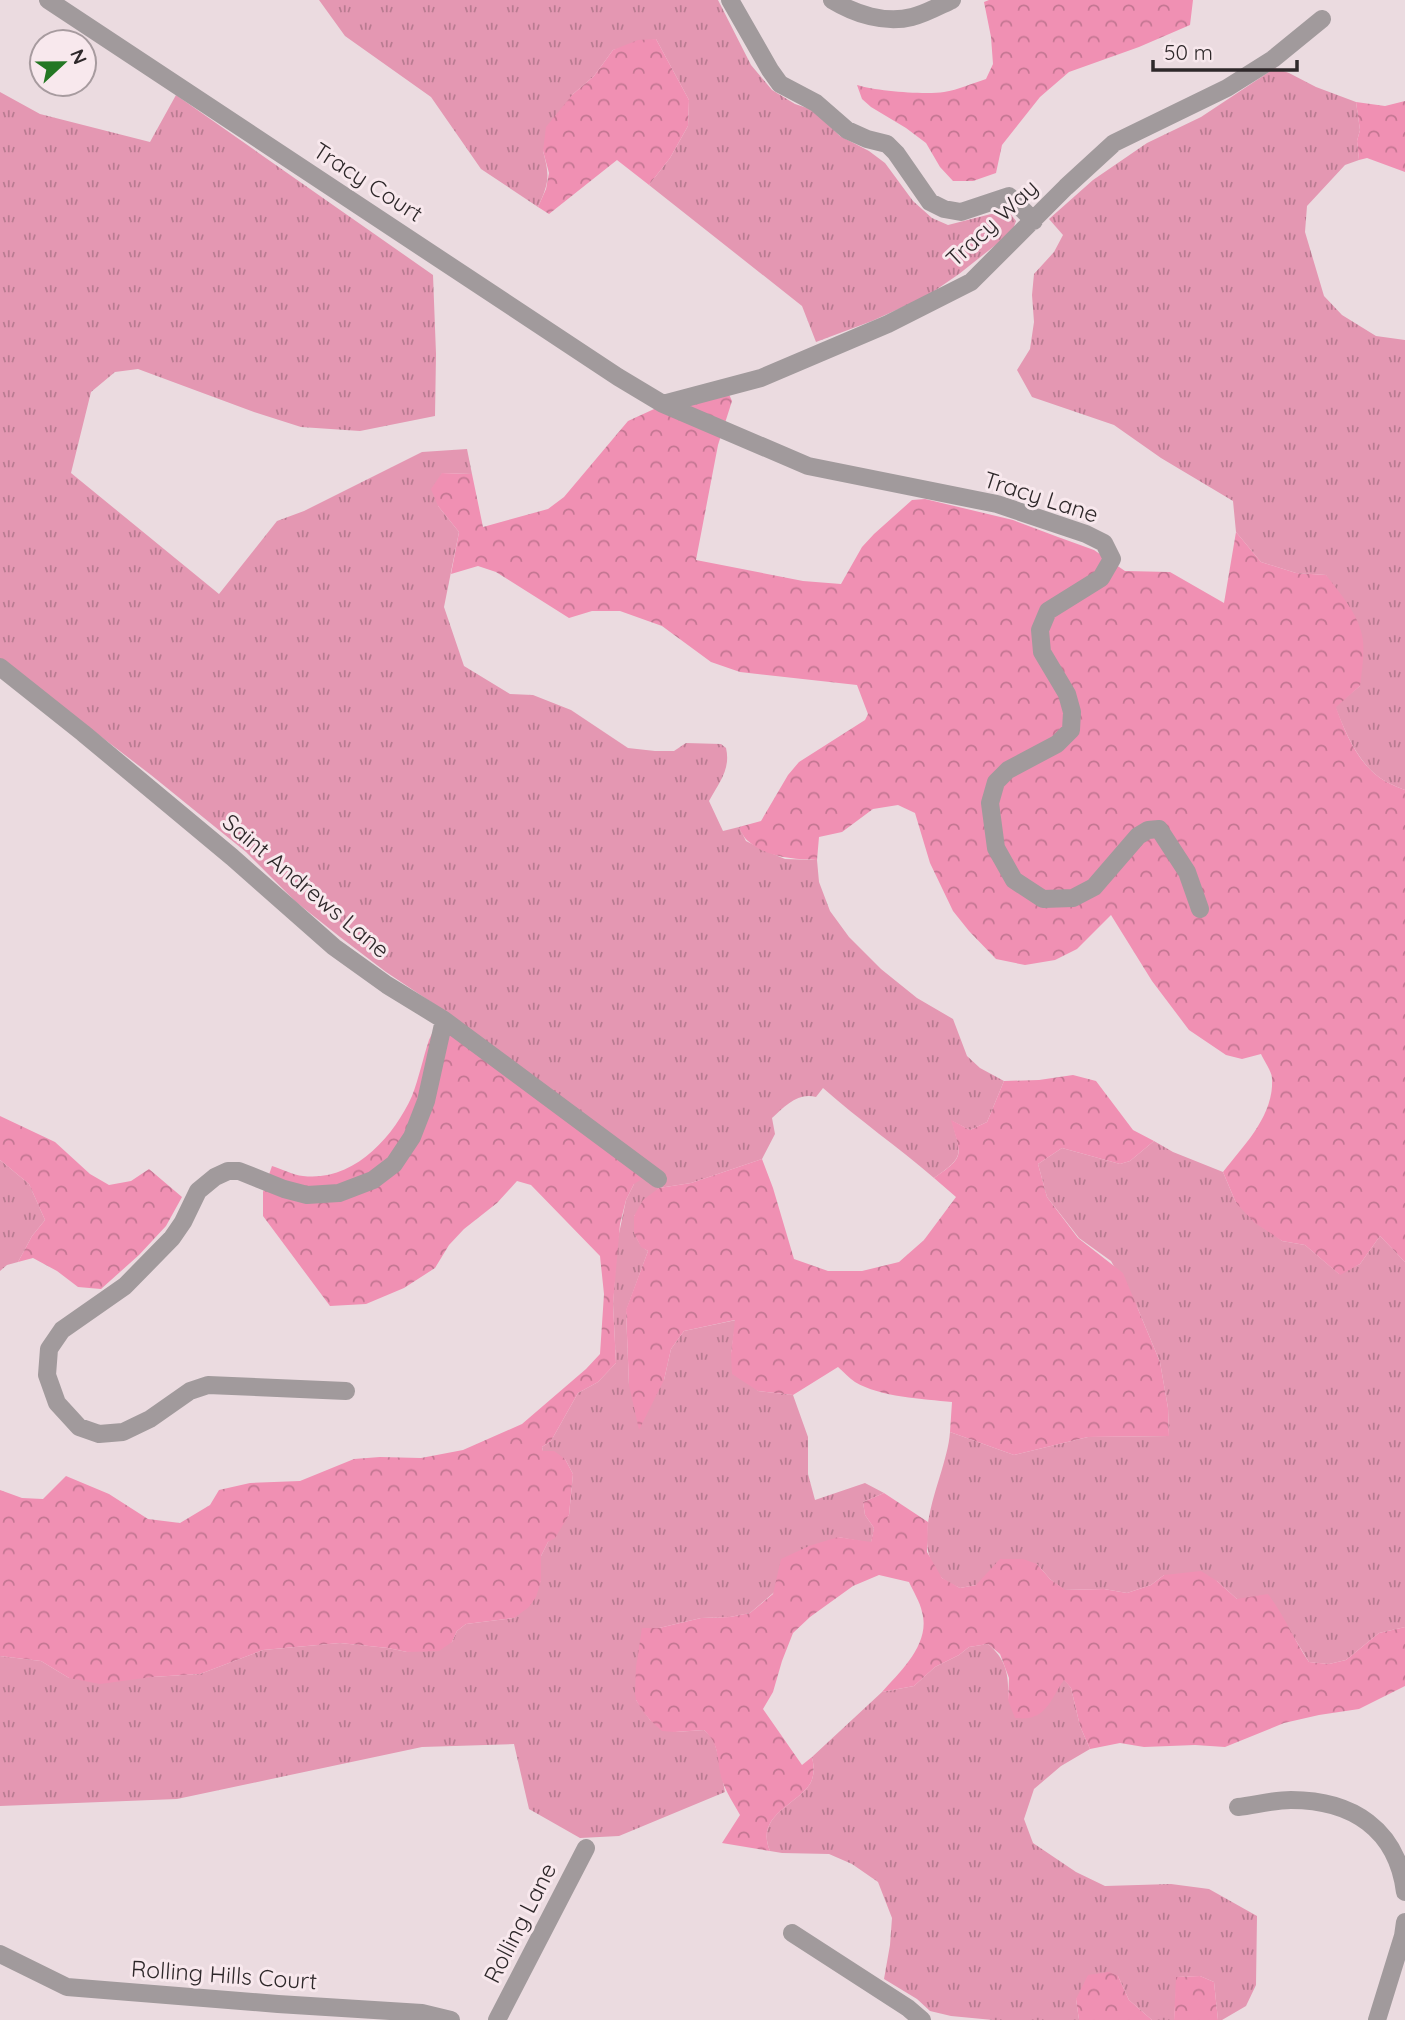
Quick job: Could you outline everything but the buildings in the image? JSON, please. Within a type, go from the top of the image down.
[{"type":"street","name":"Tracy Court","points":[[48,0],[663,404]]},
{"type":"street","points":[[730,0],[780,84],[816,103],[847,130],[887,144],[930,202],[944,209],[961,212],[1009,196],[1034,221]]},
{"type":"street","points":[[832,0],[863,15],[882,19],[911,18],[953,0]]},
{"type":"street","name":"Tracy Way","points":[[663,404],[761,378],[888,324],[971,282],[1114,143],[1227,88],[1273,59],[1322,19]]},
{"type":"street","name":"Tracy Lane","points":[[663,404],[808,466],[997,504],[1086,534],[1104,543],[1112,559],[1101,578],[1048,611],[1040,630],[1042,652],[1067,694],[1072,712],[1071,730],[1057,744],[1008,770],[996,782],[990,803],[996,848],[1014,880],[1024,887],[1043,899],[1073,898],[1094,887],[1138,836],[1148,830],[1159,829],[1187,872],[1200,909]]},
{"type":"street","name":"Saint Andrews Lane","points":[[0,667],[232,857],[334,947],[387,985],[444,1020],[658,1179]]},
{"type":"street","points":[[346,1391],[208,1385],[190,1391],[150,1419],[123,1432],[99,1434],[79,1427],[57,1403],[47,1376],[49,1349],[62,1330],[125,1286],[172,1238],[198,1191],[215,1177],[228,1171],[239,1171],[307,1195],[339,1193],[373,1180],[394,1164],[412,1137],[426,1101],[444,1020]]},
{"type":"street","points":[[1238,1807],[1290,1800],[1329,1803],[1346,1808],[1380,1833],[1398,1863],[1405,1892]]},
{"type":"street","name":"Rolling Lane","points":[[497,2020],[586,1848]]},
{"type":"street","points":[[1377,2020],[1405,1922]]},
{"type":"street","points":[[792,1933],[908,2008],[922,2020]]},
{"type":"street","name":"Rolling Hills Court","points":[[0,1954],[67,1987],[422,2013],[451,2020]]},
{"type":"green space","points":[[319,0],[718,0],[751,65],[772,90],[795,104],[813,110],[840,136],[885,163],[913,201],[932,218],[948,225],[1009,212],[1016,221],[1012,232],[927,296],[816,342],[802,306],[649,185],[670,158],[688,126],[689,100],[656,39],[613,50],[594,76],[573,94],[543,151],[547,180],[538,207],[481,169],[431,97],[345,36]]},
{"type":"green space","points":[[1193,0],[1190,25],[1069,72],[1040,97],[1002,145],[996,173],[973,181],[953,181],[940,167],[926,143],[871,107],[862,99],[857,85],[888,91],[936,93],[955,90],[986,79],[993,64],[984,2]]},
{"type":"green space","points":[[656,39],[689,100],[688,126],[670,158],[649,185],[617,160],[549,214],[538,207],[549,173],[543,151],[546,127],[573,94],[594,76],[613,50],[638,40]]},
{"type":"green space","points":[[1275,68],[1356,102],[1360,130],[1357,141],[1359,160],[1345,165],[1307,206],[1305,232],[1324,296],[1342,315],[1376,336],[1405,340],[1405,790],[1382,779],[1362,760],[1351,743],[1335,706],[1360,686],[1326,575],[1296,573],[1261,562],[1236,532],[1233,501],[1161,458],[1114,425],[1032,397],[1017,370],[1030,349],[1034,322],[1034,274],[1054,252],[1063,235],[1049,219],[1093,180],[1147,143],[1201,117]]},
{"type":"green space","points":[[0,92],[40,114],[150,142],[176,95],[433,275],[435,416],[360,431],[301,427],[138,369],[115,372],[91,392],[71,473],[219,594],[277,521],[304,511],[422,452],[467,449],[472,474],[442,473],[438,506],[459,532],[444,607],[464,666],[510,694],[533,695],[571,710],[628,748],[674,751],[686,743],[721,744],[726,748],[727,763],[709,801],[723,831],[739,827],[746,841],[766,851],[785,859],[817,860],[819,882],[830,911],[849,937],[881,969],[917,998],[953,1019],[967,1056],[980,1068],[1004,1081],[987,1122],[970,1130],[952,1121],[958,1154],[951,1165],[934,1178],[823,1088],[816,1097],[803,1096],[792,1101],[772,1118],[775,1134],[762,1159],[691,1183],[659,1188],[634,1216],[636,1236],[648,1251],[626,1311],[629,1385],[664,1380],[671,1349],[684,1331],[736,1320],[731,1353],[758,1391],[793,1395],[808,1437],[808,1474],[815,1500],[865,1483],[884,1493],[863,1502],[865,1515],[874,1528],[871,1543],[838,1537],[750,1613],[701,1618],[659,1628],[636,1700],[650,1720],[675,1732],[704,1730],[713,1738],[725,1792],[619,1836],[580,1838],[529,1809],[514,1744],[422,1747],[177,1799],[0,1806],[0,1656],[41,1661],[69,1678],[200,1674],[263,1650],[340,1643],[407,1652],[452,1642],[457,1631],[466,1624],[514,1618],[541,1581],[541,1556],[548,1542],[569,1515],[573,1474],[565,1459],[543,1451],[542,1447],[551,1441],[578,1393],[598,1382],[616,1363],[613,1304],[617,1243],[626,1200],[634,1184],[446,1012],[340,937],[296,902],[246,852],[0,659]]},
{"type":"green space","points":[[1405,101],[1405,172],[1367,158],[1359,160],[1357,141],[1360,130],[1356,102],[1385,106]]},
{"type":"green space","points":[[723,381],[732,401],[718,445],[696,560],[803,581],[841,584],[862,547],[874,534],[912,500],[925,499],[1013,520],[1094,550],[1125,571],[1170,572],[1224,603],[1236,532],[1261,562],[1296,573],[1326,575],[1351,609],[1362,637],[1360,686],[1336,707],[1351,743],[1362,760],[1382,779],[1405,790],[1405,1262],[1380,1236],[1360,1264],[1340,1275],[1305,1245],[1282,1241],[1255,1223],[1236,1203],[1223,1172],[1263,1118],[1271,1093],[1272,1079],[1269,1069],[1261,1054],[1242,1059],[1226,1055],[1189,1030],[1152,981],[1111,915],[1077,949],[1055,960],[1025,965],[996,959],[953,911],[930,863],[915,813],[898,805],[873,809],[842,832],[819,837],[817,860],[772,854],[755,847],[747,840],[739,827],[761,821],[788,775],[799,762],[865,720],[868,714],[857,685],[740,672],[711,662],[662,626],[620,611],[592,611],[569,618],[496,572],[478,566],[451,574],[459,532],[438,506],[431,489],[442,473],[472,474],[483,527],[548,509],[564,497],[628,421],[689,393]]},
{"type":"green space","points":[[446,1012],[656,1170],[634,1184],[626,1200],[620,1224],[613,1304],[616,1363],[598,1382],[578,1393],[551,1441],[542,1447],[543,1451],[554,1451],[565,1459],[573,1474],[569,1515],[555,1538],[548,1542],[541,1556],[541,1581],[536,1597],[529,1607],[514,1618],[466,1624],[457,1631],[452,1642],[439,1651],[407,1652],[340,1643],[263,1650],[200,1674],[100,1684],[69,1678],[41,1661],[0,1656],[0,1490],[22,1498],[43,1499],[66,1476],[109,1494],[148,1519],[180,1523],[210,1505],[219,1490],[250,1483],[300,1481],[354,1459],[421,1458],[463,1450],[522,1424],[600,1354],[604,1294],[600,1256],[531,1185],[517,1181],[497,1203],[464,1229],[449,1245],[435,1268],[404,1288],[366,1304],[330,1306],[263,1216],[263,1192],[272,1166],[299,1175],[321,1176],[354,1164],[382,1141],[404,1112],[412,1096],[429,1040]]},
{"type":"green space","points":[[1073,1075],[1096,1081],[1133,1130],[1154,1141],[1130,1161],[1120,1164],[1062,1148],[1038,1164],[1047,1197],[1078,1238],[1123,1273],[1160,1362],[1168,1408],[1169,1436],[1088,1437],[1014,1455],[950,1432],[952,1402],[877,1391],[855,1382],[838,1367],[793,1395],[758,1391],[732,1374],[731,1353],[735,1320],[684,1331],[671,1349],[664,1380],[639,1430],[629,1385],[626,1310],[648,1251],[641,1247],[634,1233],[634,1216],[643,1200],[659,1188],[691,1183],[762,1159],[794,1259],[828,1271],[862,1271],[899,1262],[924,1240],[956,1197],[934,1178],[952,1165],[958,1154],[951,1120],[970,1130],[987,1122],[1004,1081]]},
{"type":"green space","points":[[0,1116],[55,1142],[90,1174],[109,1185],[131,1181],[149,1169],[182,1197],[166,1226],[101,1289],[78,1287],[33,1258],[18,1262],[32,1236],[45,1220],[29,1184],[0,1160]]},
{"type":"green space","points":[[1154,1141],[1173,1152],[1223,1172],[1236,1203],[1282,1241],[1305,1245],[1339,1274],[1360,1264],[1380,1236],[1405,1262],[1405,1627],[1379,1633],[1346,1660],[1329,1664],[1309,1662],[1295,1639],[1237,1599],[1217,1581],[1164,1575],[1151,1585],[1127,1593],[1104,1589],[1064,1590],[1037,1564],[960,1588],[941,1577],[931,1562],[927,1544],[928,1526],[950,1432],[1014,1455],[1088,1437],[1169,1436],[1168,1408],[1160,1362],[1138,1309],[1111,1261],[1079,1238],[1047,1197],[1038,1164],[1062,1148],[1120,1164],[1130,1161]]},
{"type":"green space","points":[[0,1160],[29,1184],[45,1220],[32,1236],[18,1262],[7,1265],[0,1271]]},
{"type":"green space","points":[[884,1493],[928,1522],[927,1552],[942,1578],[960,1588],[976,1585],[1000,1559],[1023,1559],[1037,1564],[1050,1579],[1065,1590],[1104,1589],[1127,1593],[1151,1585],[1164,1575],[1201,1571],[1237,1599],[1268,1594],[1309,1662],[1329,1664],[1346,1660],[1379,1633],[1405,1627],[1405,1686],[1359,1709],[1284,1723],[1225,1747],[1144,1747],[1120,1743],[1090,1749],[1080,1726],[1071,1688],[1064,1680],[1040,1713],[1034,1717],[1015,1718],[1008,1700],[1009,1678],[1000,1654],[988,1644],[969,1647],[935,1667],[914,1686],[882,1692],[912,1656],[922,1635],[924,1623],[920,1604],[909,1582],[879,1575],[853,1586],[810,1617],[793,1633],[773,1692],[763,1709],[802,1765],[812,1757],[814,1770],[810,1784],[772,1820],[767,1839],[770,1851],[722,1843],[740,1815],[722,1780],[713,1741],[704,1730],[662,1731],[650,1720],[636,1700],[636,1667],[642,1628],[659,1628],[701,1618],[750,1613],[773,1594],[781,1559],[838,1537],[871,1542],[874,1528],[865,1515],[863,1502]]},
{"type":"green space","points":[[988,1644],[1006,1669],[1008,1700],[1064,1679],[1071,1688],[1080,1726],[1090,1749],[1061,1766],[1034,1789],[1024,1819],[1033,1843],[1076,1872],[1105,1886],[1171,1884],[1209,1889],[1257,1916],[1256,1985],[1246,2006],[1218,2020],[1214,1982],[1200,1976],[1177,1977],[1174,2020],[1152,2020],[1129,2000],[1118,1976],[1076,1999],[1079,2020],[993,2020],[930,2011],[917,1999],[884,1979],[892,1918],[878,1882],[852,1864],[829,1854],[770,1851],[767,1839],[772,1820],[810,1784],[814,1770],[812,1757],[882,1692],[914,1686],[935,1667],[969,1647]]},
{"type":"green space","points":[[1109,1972],[1118,1976],[1129,2000],[1152,2020],[1079,2020],[1076,1999],[1088,1975]]},
{"type":"green space","points":[[1200,1976],[1214,1982],[1218,2020],[1174,2020],[1176,1977]]}]
